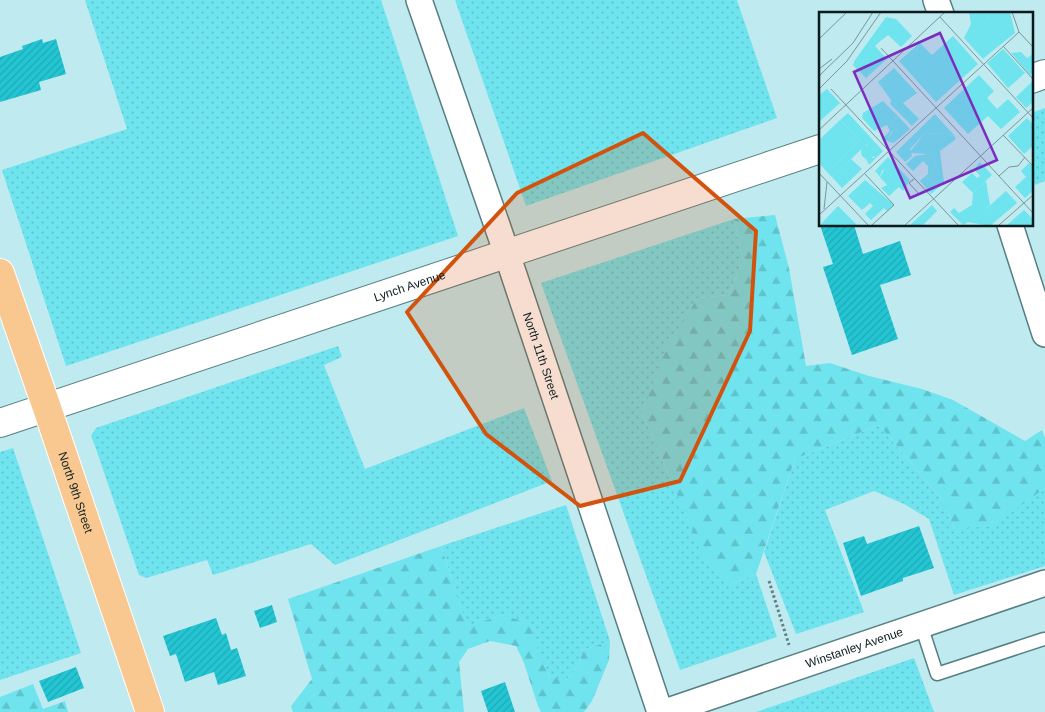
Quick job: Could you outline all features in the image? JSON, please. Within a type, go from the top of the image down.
[{"type":"main road","name":"North 9th Street","points":[[0,273],[150,712]]},
{"type":"street","name":"North 11th Street","points":[[419,0],[507,254],[660,712]]},
{"type":"street","points":[[936,0],[940,12]]},
{"type":"street","points":[[1032,79],[1045,74]]},
{"type":"street","name":"Lynch Avenue","points":[[0,423],[819,150]]},
{"type":"street","points":[[1010,226],[1045,334]]},
{"type":"street","name":"Winstanley Avenue","points":[[665,712],[1045,583]]},
{"type":"lane","points":[[921,625],[937,674],[1044,639]]},
{"type":"path","points":[[769,581],[796,667]]},
{"type":"highlighted area","points":[[643,133],[756,231],[750,331],[680,481],[580,506],[486,434],[407,312],[517,193]]},
{"type":"green space","points":[[85,0],[381,0],[458,236],[66,366],[2,170],[127,129]]},
{"type":"green space","points":[[455,0],[737,0],[777,118],[526,206]]},
{"type":"green space","points":[[1045,108],[1045,181],[1035,185],[1032,178],[1032,113]]},
{"type":"green space","points":[[775,215],[789,268],[806,366],[830,363],[869,376],[922,389],[953,400],[1025,441],[1042,430],[1045,438],[1045,488],[993,526],[955,529],[939,496],[879,425],[795,459],[756,574],[732,584],[706,563],[642,412],[668,343],[698,298],[728,295],[743,261],[734,219]]},
{"type":"green space","points":[[734,219],[743,261],[728,295],[698,298],[642,412],[669,476],[732,584],[756,574],[777,637],[680,670],[541,283]]},
{"type":"green space","points":[[338,346],[342,357],[324,365],[365,469],[524,408],[552,481],[335,565],[311,544],[213,575],[207,560],[146,578],[139,575],[91,436],[96,428]]},
{"type":"green space","points":[[879,425],[939,496],[955,529],[1029,499],[1045,488],[1045,566],[954,595],[929,519],[904,504],[874,491],[825,510],[864,612],[796,634],[764,552],[795,459]]},
{"type":"green space","points":[[13,448],[81,653],[0,680],[0,452]]},
{"type":"green space","points":[[566,505],[610,641],[583,650],[579,664],[568,678],[550,678],[543,663],[503,615],[467,627],[441,546]]},
{"type":"green space","points":[[441,546],[467,626],[503,615],[525,622],[532,628],[543,663],[550,678],[568,678],[579,664],[583,650],[610,641],[609,660],[592,701],[584,712],[541,712],[516,646],[490,641],[468,649],[459,662],[464,712],[293,712],[291,706],[312,679],[288,599]]},
{"type":"green space","points":[[914,658],[934,712],[756,712]]},
{"type":"green space","points":[[33,684],[43,709],[65,701],[68,712],[0,712],[0,697]]},
{"type":"building","points":[[42,39],[43,43],[56,39],[66,74],[39,82],[41,90],[0,102],[0,57],[23,49],[22,46]]},
{"type":"building","points":[[820,226],[854,226],[863,254],[900,241],[911,275],[880,285],[898,339],[852,355],[823,267],[833,264]]},
{"type":"building","points":[[919,526],[934,568],[903,578],[903,581],[861,596],[843,543],[864,536],[867,544]]},
{"type":"building","points":[[272,605],[277,622],[260,628],[254,611]]},
{"type":"building","points":[[216,618],[222,635],[226,633],[231,650],[237,648],[246,676],[218,685],[214,672],[185,682],[176,654],[170,656],[163,636]]},
{"type":"building","points":[[76,667],[84,688],[48,702],[39,681]]},
{"type":"building","points":[[505,682],[515,712],[488,712],[481,691]]}]
